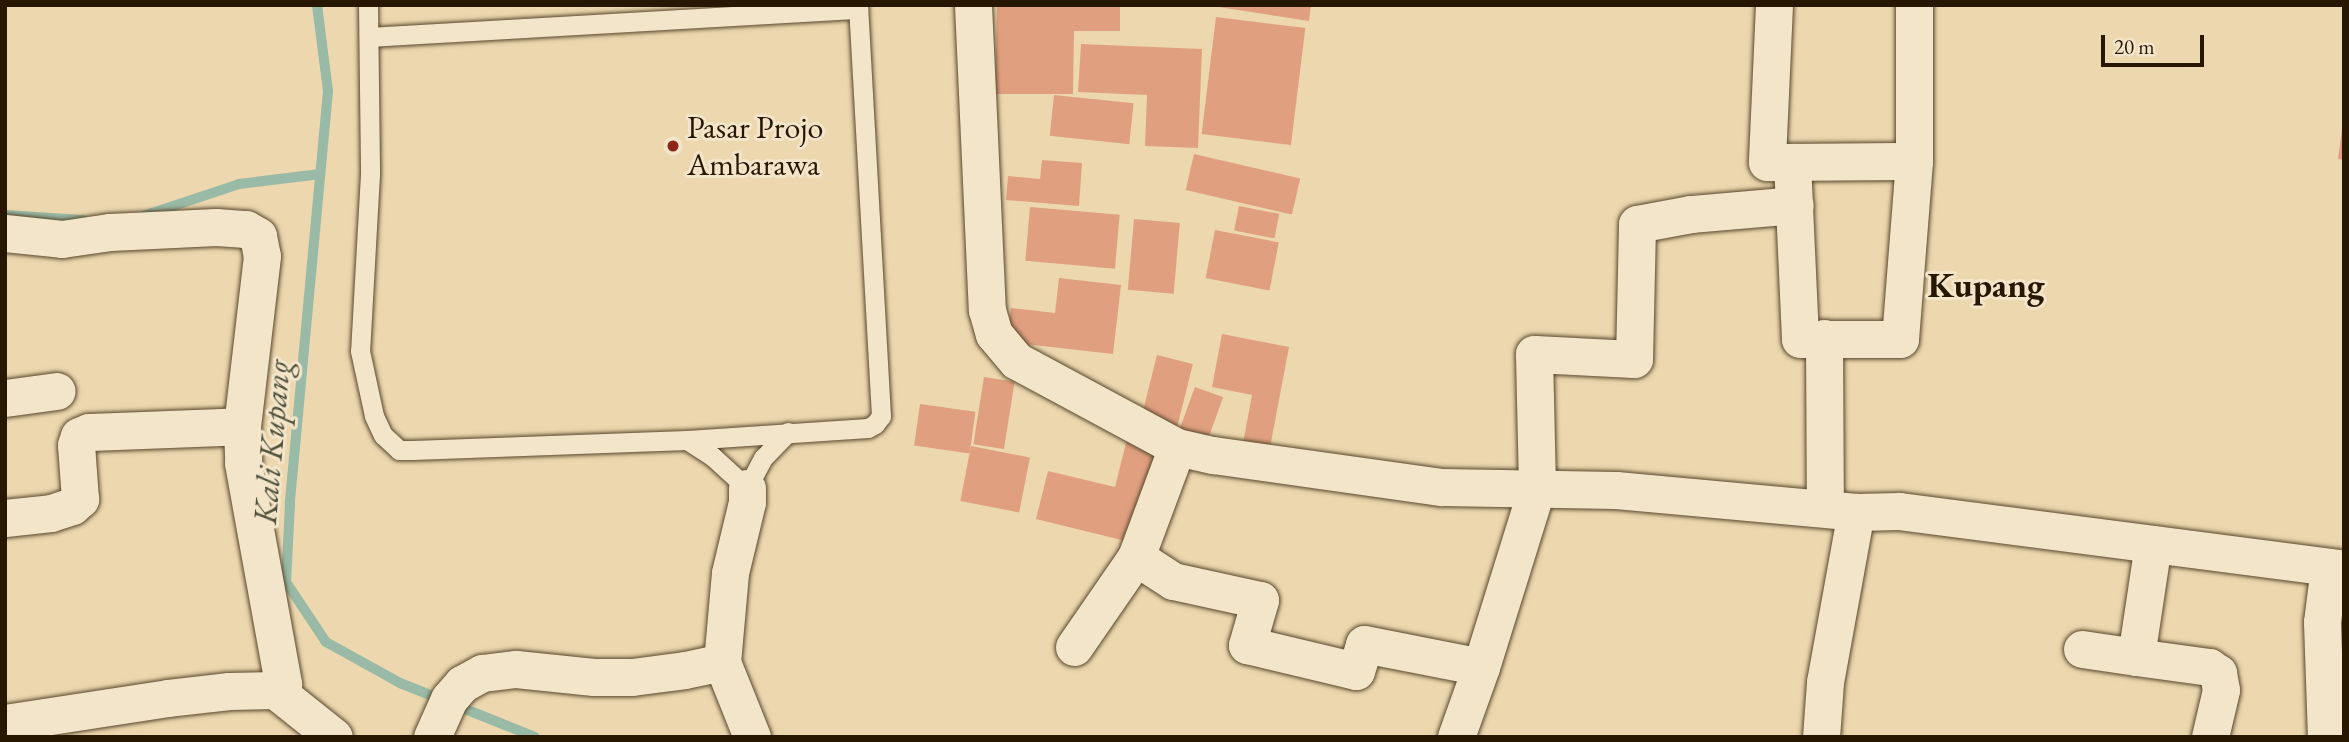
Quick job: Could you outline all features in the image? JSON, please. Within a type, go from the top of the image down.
[{"type":"street","points":[[973,5],[987,310],[994,334],[1017,361],[1177,447],[1213,455],[1442,487],[1616,490],[1841,509],[1899,511],[2336,568],[2322,622],[2326,737]]},
{"type":"street","points":[[1774,5],[1767,162],[1914,161]]},
{"type":"street","points":[[1792,162],[1800,339],[1900,340],[1914,161],[1914,5]]},
{"type":"street","points":[[1456,737],[1481,667],[1537,487],[1534,354],[1634,359],[1637,224],[1691,214],[1795,205]]},
{"type":"street","points":[[5,233],[62,239],[110,232],[216,227],[246,229],[258,236],[262,256],[242,426],[246,490],[283,684],[275,690],[229,691],[169,698],[5,723]]},
{"type":"street","points":[[1821,737],[1841,509],[1824,338]]},
{"type":"street","points":[[5,398],[57,391]]},
{"type":"street","points":[[5,518],[51,513],[72,506],[80,499],[76,445],[79,436],[89,432],[242,426]]},
{"type":"street","points":[[1074,648],[1136,557],[1177,447]]},
{"type":"street","points":[[747,488],[747,502],[730,573],[722,662],[752,737]]},
{"type":"street","points":[[2136,657],[2152,544]]},
{"type":"street","points":[[1136,557],[1174,582],[1260,600],[1247,645],[1356,671],[1364,644],[1481,667]]},
{"type":"street","points":[[2082,649],[2210,667],[2218,673],[2221,690],[2210,737]]},
{"type":"street","points":[[439,722],[462,684],[482,673],[516,669],[582,676],[632,677],[722,662]]},
{"type":"street","points":[[275,690],[334,737]]},
{"type":"lane","points":[[368,5],[370,174],[360,351],[374,416],[383,435],[399,450],[687,440],[868,428],[881,416],[858,7],[369,37]]},
{"type":"lane","points":[[687,440],[719,462],[747,488],[763,458],[788,432]]},
{"type":"building","points":[[997,5],[1120,5],[1120,31],[1074,31],[1073,94],[995,94]]},
{"type":"building","points":[[1206,5],[1311,5],[1309,21]]},
{"type":"building","points":[[1216,17],[1305,28],[1291,145],[1202,134]]},
{"type":"building","points":[[1081,44],[1202,49],[1198,148],[1145,146],[1147,95],[1078,92]]},
{"type":"building","points":[[1054,95],[1134,103],[1129,144],[1050,136]]},
{"type":"building","points":[[2344,130],[2344,160],[2338,159]]},
{"type":"building","points":[[1194,154],[1300,179],[1292,215],[1186,190]]},
{"type":"building","points":[[1042,160],[1082,163],[1079,206],[1006,200],[1008,176],[1040,179]]},
{"type":"building","points":[[1239,206],[1279,214],[1274,238],[1234,231]]},
{"type":"building","points":[[1030,207],[1120,215],[1115,269],[1025,261]]},
{"type":"building","points":[[1134,219],[1180,223],[1174,294],[1128,290]]},
{"type":"building","points":[[1215,230],[1279,242],[1269,291],[1206,278]]},
{"type":"building","points":[[1059,278],[1121,285],[1113,354],[1007,342],[1011,308],[1055,313]]},
{"type":"building","points":[[1222,334],[1289,347],[1268,458],[1241,454],[1252,395],[1212,387]]},
{"type":"building","points":[[1157,355],[1193,364],[1177,428],[1141,419]]},
{"type":"building","points":[[984,377],[1015,382],[1004,449],[973,444]]},
{"type":"building","points":[[1195,387],[1223,397],[1206,445],[1178,435]]},
{"type":"building","points":[[920,404],[975,412],[970,453],[914,446]]},
{"type":"building","points":[[1129,431],[1160,439],[1134,543],[1036,519],[1048,471],[1115,487]]},
{"type":"building","points":[[971,446],[1030,457],[1019,512],[960,501]]},
{"type":"waterway","name":"Kali Kupang","points":[[317,5],[328,91],[290,504],[286,582],[326,642],[400,683],[535,737]]},
{"type":"waterway","points":[[143,216],[239,184],[320,174]]},
{"type":"waterway","points":[[5,215],[83,220]]},
{"type":"place","name":"Pasar Projo Ambarawa","points":[[673,146]]},
{"type":"district","name":"Kupang","points":[[1986,285]]}]
